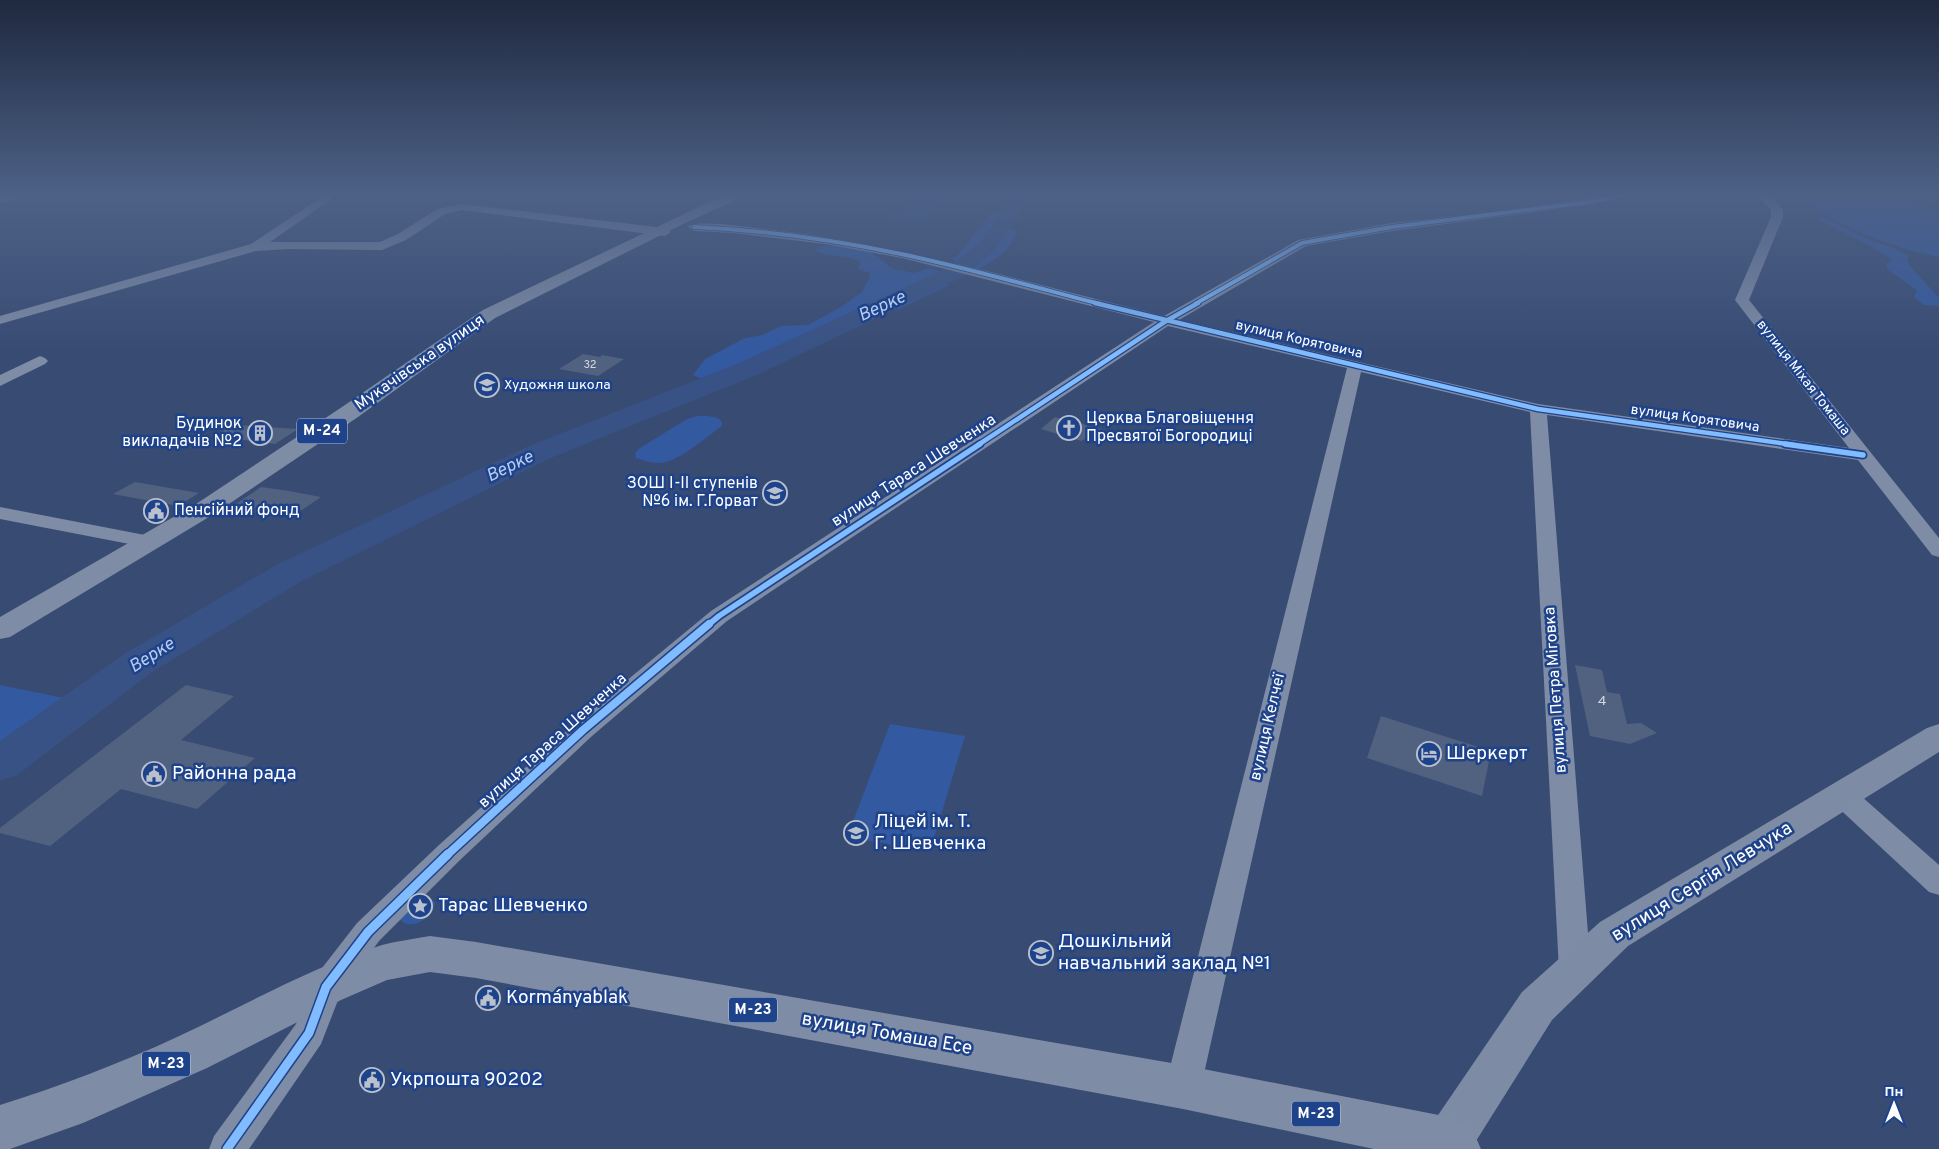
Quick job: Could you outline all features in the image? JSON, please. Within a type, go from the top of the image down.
[{"type":"highway","name":"Мукачівська вулиця","points":[[0,630],[205,509],[350,412],[488,314],[634,247]]},
{"type":"highway","name":"вулиця Томаша Есе","points":[[326,987],[383,963],[430,954],[476,960],[1183,1087],[1453,1145]]},
{"type":"highway","name":"М-23","points":[[0,1129],[67,1107],[191,1052],[326,987]]},
{"type":"main road","name":"вулиця Сергія Левчука","points":[[1453,1145],[1537,1006],[1614,934],[1939,736]]},
{"type":"street","name":"вулиця Корятовича","points":[[255,247],[261,247]]},
{"type":"street","points":[[0,320],[255,247]]},
{"type":"street","name":"вулиця Корятовича","points":[[868,247],[1166,321],[1538,409],[1864,455]]},
{"type":"street","name":"вулиця Тараса Шевченка","points":[[227,1149],[310,1034],[326,987],[368,932],[449,853],[583,730],[719,616],[1166,321],[1297,247]]},
{"type":"street","name":"вулиця Міхая Томаша","points":[[1764,247],[1742,300],[1939,551]]},
{"type":"street","points":[[0,381],[40,361]]},
{"type":"street","name":"вулиця Келчеї","points":[[1183,1087],[1355,366]]},
{"type":"street","name":"вулиця Петра Міговка","points":[[1538,409],[1575,971]]},
{"type":"street","points":[[0,513],[150,542]]},
{"type":"street","points":[[1842,795],[1939,883]]},
{"type":"shaded area","points":[[818,247],[847,247],[870,252],[893,269],[915,273],[928,268],[943,272],[939,278],[949,285],[899,309],[868,303],[831,324],[704,380],[693,375],[705,359],[745,338],[763,335],[781,326],[808,325],[841,307],[862,292],[870,277],[870,273],[858,269],[861,262],[821,253],[816,251]]},
{"type":"shaded area","points":[[965,247],[1009,247],[996,259],[976,270],[957,265],[953,259]]},
{"type":"shaded area","points":[[1871,247],[1890,247],[1909,256],[1907,259],[1909,265],[1939,298],[1939,306],[1924,305],[1914,297],[1917,290],[1888,270],[1886,264],[1892,260]]},
{"type":"shaded area","points":[[1898,247],[1939,247],[1939,257],[1914,251]]},
{"type":"shaded area","points":[[697,416],[718,418],[722,422],[722,426],[684,454],[667,462],[654,463],[636,458],[635,453],[640,448],[687,419]]},
{"type":"shaded area","points":[[0,685],[74,700],[0,756]]},
{"type":"shaded area","points":[[890,724],[965,736],[930,851],[847,837]]},
{"type":"shaded area","points":[[423,896],[429,897],[435,903],[434,909],[430,914],[425,919],[414,924],[402,922],[398,917]]},
{"type":"building","points":[[583,354],[624,359],[598,376],[559,369]]},
{"type":"building","name":"Церква Благовіщення Пресвятої Богородиці","points":[[1055,417],[1105,430],[1081,441],[1041,429]]},
{"type":"building","name":"Будинок викладачів №2","points":[[221,424],[298,429],[275,444],[220,437]]},
{"type":"building","name":"Пенсійний фонд","points":[[135,482],[199,493],[178,506],[113,494]]},
{"type":"building","points":[[261,487],[321,497],[302,510],[269,504],[254,514],[227,510]]},
{"type":"building","points":[[1575,665],[1602,670],[1607,692],[1620,694],[1627,724],[1641,723],[1657,733],[1630,744],[1590,736]]},
{"type":"building","name":"Районна рада","points":[[186,685],[234,696],[181,740],[255,758],[197,809],[121,789],[50,846],[0,833],[0,828]]},
{"type":"building","name":"Шеркерт","points":[[1381,716],[1491,751],[1482,796],[1367,758]]},
{"type":"waterway","name":"Верке","points":[[0,764],[138,663],[289,573],[540,452],[748,369],[942,279],[959,270],[987,247]]},
{"type":"cycle path","points":[[861,247],[902,254],[1166,321],[1538,409],[1863,455]]},
{"type":"cycle path","points":[[227,1149],[309,1033],[326,987],[368,932],[449,853],[583,730],[719,616],[1166,321],[1296,247]]},
{"type":"place","name":"Художня школа","points":[[487,385]]},
{"type":"place","name":"Церква Благовіщення Пресвятої Богородиці","points":[[1069,428]]},
{"type":"place","name":"Будинок викладачів №2","points":[[260,433]]},
{"type":"place","name":"ЗОШ І-ІІ ступенів №6 ім. Г.Горват","points":[[775,493]]},
{"type":"place","name":"Пенсійний фонд","points":[[156,511]]},
{"type":"place","name":"Шеркерт","points":[[1429,754]]},
{"type":"place","name":"Районна рада","points":[[154,774]]},
{"type":"place","name":"Ліцей ім. Т. Г. Шевченка","points":[[856,833]]},
{"type":"place","name":"Тарас Шевченко","points":[[420,906]]},
{"type":"place","name":"Дошкільний навчальний заклад №1","points":[[1041,953]]},
{"type":"place","name":"Kormányablak","points":[[488,998]]},
{"type":"place","name":"Укрпошта 90202","points":[[372,1080]]}]
